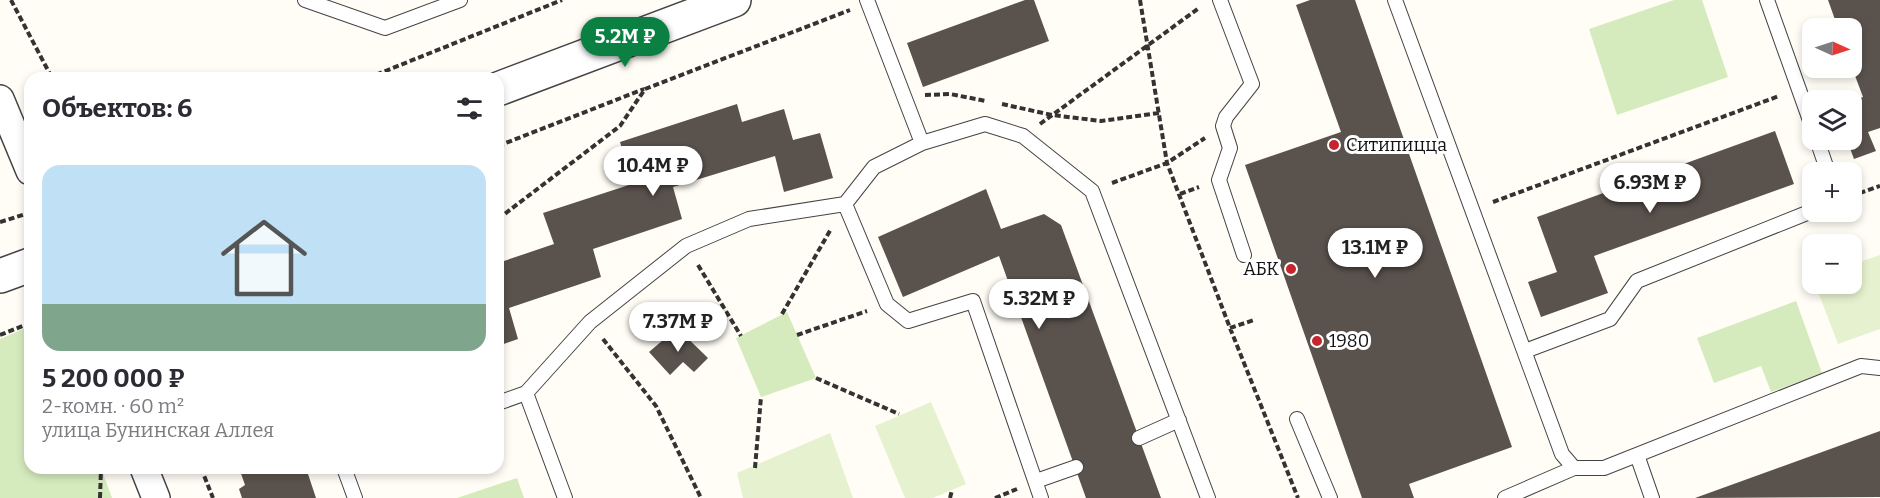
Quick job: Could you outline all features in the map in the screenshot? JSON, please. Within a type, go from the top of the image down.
[{"type":"street","points":[[504,87],[734,0]]},
{"type":"street","points":[[0,99],[24,157]]},
{"type":"street","points":[[0,276],[24,267]]},
{"type":"street","points":[[146,474],[156,498]]},
{"type":"lane","points":[[305,0],[385,28],[460,0]]},
{"type":"lane","points":[[1220,0],[1252,84],[1226,117],[1223,126],[1230,148],[1219,180],[1244,255]]},
{"type":"lane","points":[[1395,0],[1562,454],[1574,468]]},
{"type":"lane","points":[[1767,0],[1802,98]]},
{"type":"lane","points":[[868,2],[922,143]]},
{"type":"lane","points":[[504,401],[525,393],[590,322],[686,246],[749,219],[845,204],[874,167],[922,143],[985,124],[1023,136],[1092,191],[1208,498]]},
{"type":"lane","points":[[845,204],[887,304],[908,321],[973,301],[1041,498]]},
{"type":"lane","points":[[1525,351],[1610,319],[1637,280],[1802,215]]},
{"type":"lane","points":[[1505,498],[1574,468],[1604,468],[1861,366],[1880,368]]},
{"type":"lane","points":[[525,393],[565,498]]},
{"type":"lane","points":[[1297,419],[1330,498]]},
{"type":"lane","points":[[1139,438],[1179,420]]},
{"type":"lane","points":[[1637,455],[1652,498]]},
{"type":"lane","points":[[1036,481],[1076,467]]},
{"type":"lane","points":[[346,474],[355,498]]},
{"type":"path","points":[[11,0],[49,72]]},
{"type":"path","points":[[383,72],[562,0]]},
{"type":"path","points":[[1140,0],[1167,163],[1298,498]]},
{"type":"path","points":[[504,144],[868,2]]},
{"type":"path","points":[[1023,136],[1200,6]]},
{"type":"path","points":[[504,214],[620,126],[645,89]]},
{"type":"path","points":[[1473,210],[1799,89]]},
{"type":"path","points":[[920,95],[950,94],[990,101]]},
{"type":"path","points":[[1000,103],[1052,115],[1101,121],[1159,113]]},
{"type":"path","points":[[1092,191],[1167,163],[1223,126]]},
{"type":"path","points":[[1862,192],[1880,186]]},
{"type":"path","points":[[782,314],[845,204]]},
{"type":"path","points":[[0,222],[24,215]]},
{"type":"path","points":[[686,246],[741,336]]},
{"type":"path","points":[[797,335],[887,304]]},
{"type":"path","points":[[1230,328],[1254,320]]},
{"type":"path","points":[[590,322],[656,406],[701,498]]},
{"type":"path","points":[[0,335],[24,325]]},
{"type":"path","points":[[816,378],[899,414]]},
{"type":"path","points":[[755,468],[761,397]]},
{"type":"path","points":[[100,498],[101,474]]},
{"type":"path","points":[[203,474],[213,498]]},
{"type":"path","points":[[950,498],[952,490]]},
{"type":"green space","points":[[1674,0],[1702,0],[1728,77],[1617,115],[1589,29]]},
{"type":"green space","points":[[1880,255],[1880,329],[1838,344],[1819,294],[1862,294],[1862,261]]},
{"type":"green space","points":[[1796,301],[1822,373],[1771,392],[1761,366],[1714,383],[1697,338]]},
{"type":"green space","points":[[787,312],[816,378],[761,397],[736,338]]},
{"type":"green space","points":[[24,329],[24,474],[103,474],[112,498],[0,498],[0,339]]},
{"type":"green space","points":[[931,402],[966,484],[933,498],[905,498],[875,426]]},
{"type":"green space","points":[[830,433],[853,498],[743,498],[737,473]]},
{"type":"green space","points":[[517,478],[524,498],[457,498]]},
{"type":"building","points":[[1025,0],[1034,0],[1049,41],[923,87],[907,43]]},
{"type":"building","points":[[1310,0],[1355,0],[1512,447],[1409,484],[1414,498],[1362,498],[1245,165],[1341,132],[1296,5]]},
{"type":"building","points":[[1828,0],[1880,0],[1880,128],[1868,132],[1876,151],[1854,159],[1851,150],[1862,150],[1863,97],[1856,78],[1862,78],[1862,18],[1834,18]]},
{"type":"building","points":[[737,104],[742,122],[784,109],[793,140],[820,133],[833,178],[784,192],[775,156],[673,187],[682,219],[593,249],[601,277],[509,308],[518,339],[504,344],[504,261],[554,244],[543,213],[632,184],[620,142]]},
{"type":"building","points":[[1775,131],[1794,184],[1594,256],[1608,293],[1541,317],[1528,282],[1557,272],[1537,217]]},
{"type":"building","points":[[986,189],[1001,229],[1044,214],[1061,225],[1161,498],[1086,498],[999,256],[903,297],[878,237]]},
{"type":"building","points":[[677,328],[708,358],[694,372],[683,362],[670,375],[649,352]]},
{"type":"building","points":[[1880,431],[1880,497],[1695,498]]},
{"type":"building","points":[[241,474],[308,474],[316,498],[242,498],[239,489],[245,485]]},
{"type":"place","name":"Ситипицца","points":[[1334,145]]},
{"type":"place","name":"АБК","points":[[1291,269]]},
{"type":"place","name":"1980","points":[[1317,341]]}]
